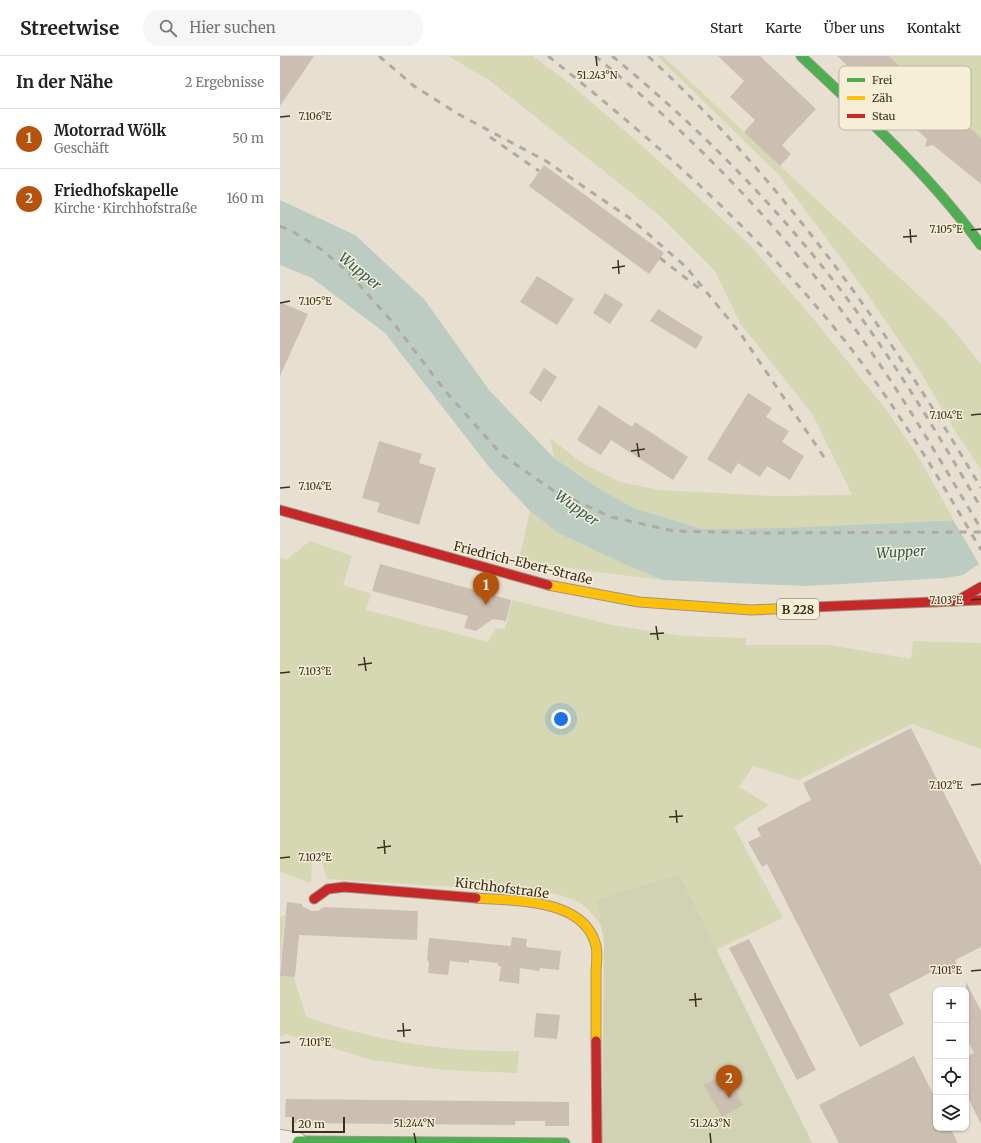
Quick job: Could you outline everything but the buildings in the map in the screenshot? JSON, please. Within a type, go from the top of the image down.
[{"type":"street","points":[[801,56],[839,93]]},
{"type":"street","points":[[877,130],[919,171],[956,212],[981,245]]},
{"type":"street","name":"Friedrich-Ebert-Straße","points":[[280,510],[552,586],[639,602],[751,610],[797,610],[981,600]]},
{"type":"street","points":[[957,601],[981,587]]},
{"type":"street","name":"Kirchhofstraße","points":[[314,899],[321,891],[333,887],[356,887],[537,903],[559,908],[578,917],[587,925],[593,935],[596,947],[596,1143]]},
{"type":"street","points":[[280,1138],[297,1142],[565,1143]]},
{"type":"green space","points":[[448,56],[533,56],[569,83],[647,150],[748,243],[816,322],[888,412],[919,458],[954,520],[783,528],[702,529],[634,508],[598,488],[554,458],[550,438],[582,463],[620,482],[660,490],[771,496],[852,495],[813,415],[740,323],[715,271],[659,215],[489,80]]},
{"type":"green space","points":[[657,56],[663,56],[946,321],[981,364],[981,469],[958,436],[920,371],[856,278],[779,175]]},
{"type":"green space","points":[[889,56],[981,56],[981,139],[980,140],[969,130],[971,130],[971,66],[899,66]]},
{"type":"green space","points":[[530,511],[558,533],[624,564],[663,580],[581,570],[519,559]]},
{"type":"green space","points":[[310,541],[352,556],[343,585],[371,594],[366,610],[488,642],[496,628],[505,629],[512,600],[612,625],[682,636],[746,638],[746,645],[830,645],[911,659],[913,641],[981,643],[981,749],[912,724],[798,780],[753,766],[739,787],[769,805],[734,827],[783,918],[716,950],[679,874],[598,900],[603,929],[592,913],[581,904],[568,898],[550,893],[327,879],[321,860],[312,861],[311,883],[280,872],[280,558],[286,560]]},
{"type":"green space","points":[[679,874],[812,1143],[602,1143],[604,942],[597,900]]},
{"type":"green space","points":[[285,915],[280,966],[280,917]]},
{"type":"green space","points":[[280,976],[294,977],[306,1017],[385,1039],[437,1047],[491,1051],[519,1051],[517,1073],[444,1070],[372,1060],[286,1034],[280,1036]]},
{"type":"water","name":"Wupper","points":[[280,200],[355,235],[424,299],[489,390],[554,458],[598,488],[634,508],[702,529],[783,528],[981,519],[981,576],[807,586],[663,580],[624,564],[558,533],[530,511],[489,467],[385,333],[312,278],[280,265]]},
{"type":"pier","points":[[981,517],[981,578],[945,579],[963,575],[979,564],[952,518]]},
{"type":"railway","points":[[379,56],[414,86],[458,114],[546,161],[631,219],[686,267],[740,333],[826,460]]},
{"type":"railway","points":[[548,56],[667,155],[705,190],[778,263],[812,301],[864,366],[900,417],[981,550]]},
{"type":"railway","points":[[595,56],[632,87],[702,152],[736,186],[799,257],[875,357],[922,430],[981,529]]},
{"type":"railway","points":[[612,56],[716,149],[811,252],[867,326],[897,370],[940,438],[981,508]]},
{"type":"railway","points":[[648,56],[697,104],[744,154],[788,206],[830,260],[909,371],[981,488]]},
{"type":"railway","points":[[490,137],[539,171]]},
{"type":"railway","points":[[280,226],[295,233],[322,250],[347,271],[395,325],[446,392],[502,455],[554,491],[611,517],[674,531],[754,533],[981,532]]},
{"type":"railway","points":[[660,258],[700,289]]},
{"type":"traffic: fast","points":[[801,56],[839,92]]},
{"type":"traffic: fast","points":[[879,130],[940,194],[981,245]]},
{"type":"traffic: fast","points":[[297,1143],[298,1141],[565,1143]]},
{"type":"traffic: slow","points":[[548,585],[639,602],[751,610],[814,607]]},
{"type":"traffic: slow","points":[[476,898],[510,900],[546,905],[563,911],[578,919],[589,930],[597,952],[596,1041]]},
{"type":"traffic: jam","points":[[280,510],[548,585]]},
{"type":"traffic: jam","points":[[957,601],[981,587]]},
{"type":"traffic: jam","points":[[814,607],[981,600]]},
{"type":"traffic: jam","points":[[314,899],[328,889],[344,887],[476,898]]},
{"type":"traffic: jam","points":[[596,1041],[597,1143]]},
{"type":"place","name":"Motorrad Wölk","points":[[486,605]]},
{"type":"place","name":"Friedhofskapelle","points":[[729,1098]]}]
